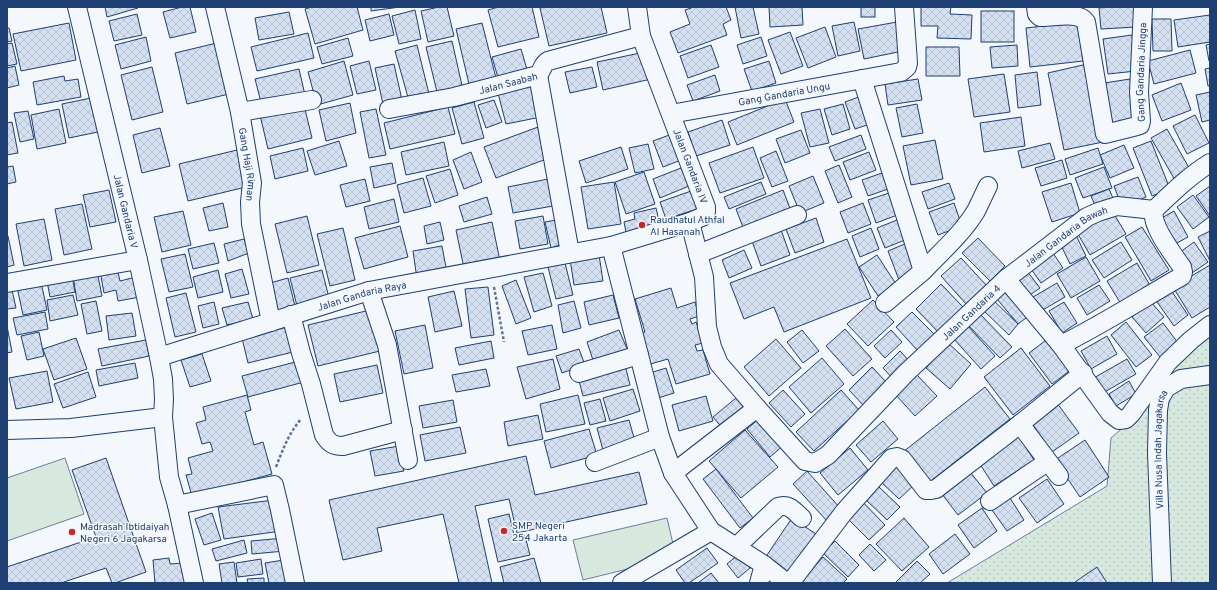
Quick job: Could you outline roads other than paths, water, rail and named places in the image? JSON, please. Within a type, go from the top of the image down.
[{"type":"street","name":"Jalan Gandaria V","points":[[77,7],[138,260],[159,357],[163,379],[163,417],[169,477],[177,505],[194,583]]},
{"type":"street","name":"Gang Haji Riman","points":[[215,7],[240,112],[252,182],[250,202],[251,224],[271,322]]},
{"type":"street","name":"Jalan Gandaria IV","points":[[570,253],[611,246],[690,222],[704,216],[706,212],[706,207],[641,36],[637,7]]},
{"type":"street","name":"Gang Gandaria Ungu","points":[[671,114],[903,71],[908,63],[904,7]]},
{"type":"street","name":"Gang Gandaria Jingga","points":[[1036,7],[1037,14],[1040,16],[1073,16],[1083,18],[1086,22],[1105,134],[1140,125],[1139,92],[1143,7]]},
{"type":"street","name":"Jalan Saabah","points":[[389,109],[454,97],[538,75],[542,71],[543,65],[548,61],[641,36]]},
{"type":"street","points":[[538,75],[570,253]]},
{"type":"street","points":[[862,78],[923,271]]},
{"type":"street","points":[[240,112],[312,100]]},
{"type":"street","points":[[1061,344],[1096,327],[1132,304],[1182,276],[1182,267],[1162,237],[1154,217],[1154,210],[1198,170],[1210,163]]},
{"type":"street","points":[[885,303],[923,271],[952,242],[976,211],[988,186]]},
{"type":"street","name":"Jalan Gandaria Bawah","points":[[1006,279],[1087,217],[1117,206],[1154,210]]},
{"type":"street","points":[[698,254],[797,215]]},
{"type":"street","name":"Jalan Gandaria 4","points":[[690,222],[704,277],[706,327],[719,364],[805,461],[815,463],[828,455],[906,373],[1006,279],[1061,344],[1110,413],[1119,420],[1124,419],[1136,408],[1168,362],[1191,340],[1210,325]]},
{"type":"street","points":[[611,246],[660,437],[673,473],[711,531],[764,565],[787,583]]},
{"type":"street","name":"Jalan Gandaria Raya","points":[[159,357],[369,291],[570,253]]},
{"type":"street","points":[[7,283],[138,260]]},
{"type":"street","points":[[369,291],[387,345],[408,460]]},
{"type":"street","points":[[291,315],[324,435],[328,441],[335,446],[343,446],[403,430]]},
{"type":"street","points":[[579,373],[639,355]]},
{"type":"street","points":[[790,583],[844,512],[892,458],[900,458],[925,488],[931,490],[936,489],[1020,424],[1082,373]]},
{"type":"street","name":"Villa Nusa Indah Jagakarsa","points":[[1162,583],[1157,453],[1158,410],[1160,398],[1166,388],[1181,379],[1210,375]]},
{"type":"street","points":[[673,473],[760,411]]},
{"type":"street","points":[[7,430],[71,428],[163,417]]},
{"type":"street","points":[[1020,424],[1047,462],[1059,476]]},
{"type":"street","points":[[595,462],[660,437]]},
{"type":"street","points":[[990,501],[1047,462]]},
{"type":"street","points":[[177,505],[274,485],[295,583]]},
{"type":"street","points":[[736,547],[778,507],[788,506],[802,518]]},
{"type":"street","points":[[622,583],[711,531]]},
{"type":"street","points":[[759,583],[764,565]]},
{"type":"place","name":"Raudhatul Athfal Al Hasanah","points":[[642,225]]},
{"type":"place","name":"SMP Negeri 254 Jakarta","points":[[504,531]]},
{"type":"place","name":"Madrasah Ibtidaiyah Negeri 6 Jagakarsa","points":[[72,532]]}]
